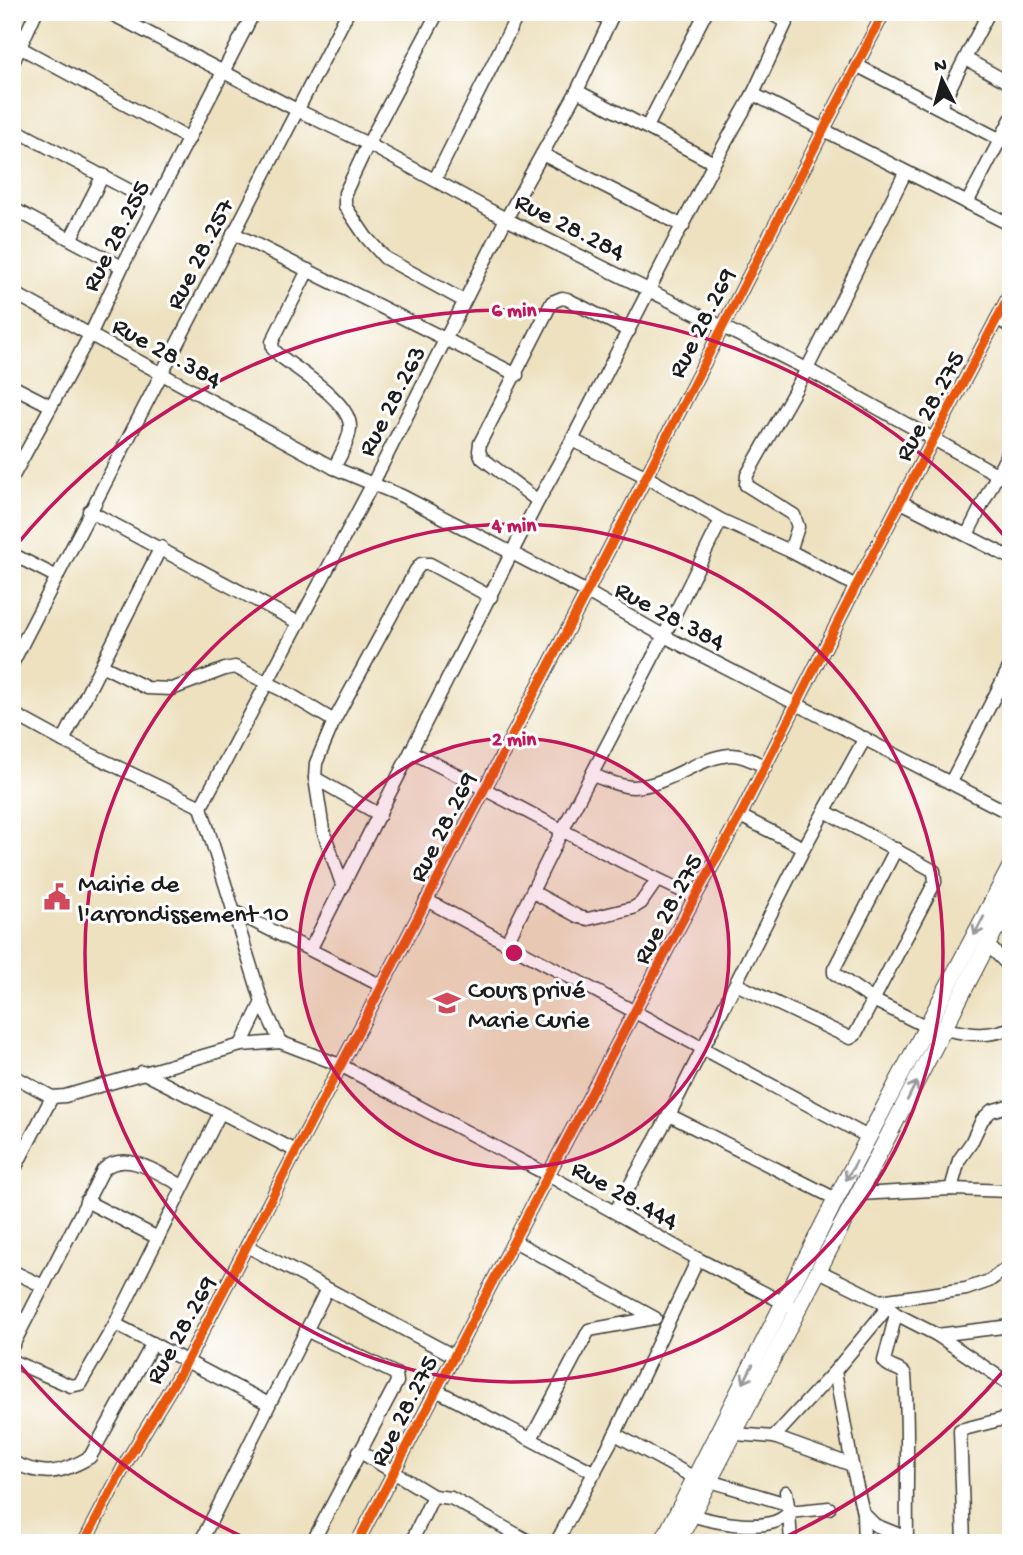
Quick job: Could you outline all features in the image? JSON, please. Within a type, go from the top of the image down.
[{"type":"main road","points":[[677,1543],[784,1303],[1011,866]]},
{"type":"main road","points":[[662,1543],[734,1434],[988,945],[1003,929],[1011,899]]},
{"type":"street","points":[[12,65],[36,12]]},
{"type":"street","name":"Rue 28.284","points":[[108,12],[296,110],[368,144],[506,219],[723,325],[1011,482]]},
{"type":"street","name":"Rue 28.255","points":[[13,474],[91,333],[122,267],[225,73],[254,12]]},
{"type":"street","name":"Rue 28.257","points":[[12,664],[348,12]]},
{"type":"street","points":[[438,12],[368,144],[345,192],[345,206],[386,258],[464,301]]},
{"type":"street","points":[[435,179],[519,12]]},
{"type":"street","points":[[594,12],[612,16]]},
{"type":"street","points":[[647,127],[706,12]]},
{"type":"street","points":[[311,948],[538,501],[629,331],[714,163],[753,94],[788,17],[768,12]]},
{"type":"street","name":"Rue 28.269","points":[[84,1543],[128,1459],[187,1362],[587,592],[884,12]]},
{"type":"street","points":[[940,107],[989,12]]},
{"type":"street","name":"Rue 28.263","points":[[201,807],[373,483],[506,219],[577,91],[612,16]]},
{"type":"street","points":[[22,48],[189,139]]},
{"type":"street","points":[[966,59],[1011,84]]},
{"type":"street","points":[[856,65],[999,139]]},
{"type":"street","points":[[577,91],[714,163]]},
{"type":"street","points":[[753,94],[1011,225]]},
{"type":"street","points":[[967,203],[1011,119]]},
{"type":"street","points":[[12,128],[155,204]]},
{"type":"street","points":[[542,154],[683,226]]},
{"type":"street","points":[[789,551],[798,527],[794,515],[790,510],[746,485],[746,481],[807,369],[905,173]]},
{"type":"street","points":[[71,238],[103,175]]},
{"type":"street","points":[[12,208],[122,267]]},
{"type":"street","points":[[233,233],[517,375]]},
{"type":"street","points":[[308,270],[272,342],[273,349],[280,356],[341,404],[350,420],[350,430],[334,468]]},
{"type":"street","name":"Rue 28.384","points":[[12,292],[334,468],[373,483],[587,592],[664,636],[1011,814]]},
{"type":"street","name":"Rue 28.275","points":[[357,1543],[548,1175],[766,767],[856,586],[1011,292]]},
{"type":"street","points":[[538,501],[482,458],[479,451],[480,443],[552,302],[567,299],[629,331]]},
{"type":"street","points":[[998,319],[1011,327]]},
{"type":"street","points":[[12,386],[51,406]]},
{"type":"street","points":[[572,440],[645,476],[720,520],[789,551],[856,586]]},
{"type":"street","points":[[967,535],[1011,447]]},
{"type":"street","points":[[901,502],[1011,558]]},
{"type":"street","points":[[89,511],[161,547],[299,623]]},
{"type":"street","points":[[508,942],[720,520]]},
{"type":"street","points":[[63,741],[161,547]]},
{"type":"street","points":[[12,554],[57,577]]},
{"type":"street","points":[[343,887],[323,830],[315,778],[316,763],[334,721],[415,570],[421,564],[430,564],[491,597]]},
{"type":"street","points":[[951,782],[1011,664]]},
{"type":"street","points":[[103,666],[147,688],[172,690],[235,667],[334,721]]},
{"type":"street","points":[[12,713],[63,741],[201,807],[262,1002],[281,1042],[241,1045],[65,1096],[52,1097],[12,1075]]},
{"type":"street","points":[[615,1212],[669,1115],[804,848],[865,738]]},
{"type":"street","points":[[411,752],[484,787],[657,880],[695,897]]},
{"type":"street","points":[[592,775],[631,787],[657,783],[732,754],[766,767]]},
{"type":"street","points":[[315,778],[380,815]]},
{"type":"street","points":[[736,984],[850,1038],[855,1035],[935,882],[934,871],[825,811]]},
{"type":"street","points":[[740,816],[804,848]]},
{"type":"street","points":[[897,849],[834,969],[836,976],[873,1000],[927,1027]]},
{"type":"street","points":[[533,892],[579,917],[588,919],[634,908],[641,903],[657,880]]},
{"type":"street","points":[[426,900],[870,1138]]},
{"type":"street","points":[[233,911],[382,986]]},
{"type":"street","points":[[988,945],[1011,968]]},
{"type":"street","points":[[241,1045],[262,1002]]},
{"type":"street","points":[[944,1029],[975,1036],[999,1033],[1011,1028]]},
{"type":"street","name":"Rue 28.444","points":[[281,1042],[341,1065],[548,1175],[698,1259],[799,1310]]},
{"type":"street","points":[[142,1072],[296,1152]]},
{"type":"street","points":[[12,1174],[52,1097]]},
{"type":"street","points":[[951,1189],[959,1160],[982,1120],[991,1111],[1011,1105]]},
{"type":"street","points":[[12,1362],[77,1386],[80,1384],[115,1324],[220,1113]]},
{"type":"street","points":[[669,1115],[836,1199]]},
{"type":"street","points":[[12,1347],[86,1201],[107,1166],[134,1162],[183,1186]]},
{"type":"street","points":[[859,1194],[951,1189],[1011,1191]]},
{"type":"street","points":[[86,1201],[158,1238]]},
{"type":"street","points":[[514,1241],[667,1323]]},
{"type":"street","points":[[247,1246],[454,1356]]},
{"type":"street","points":[[556,1543],[615,1434],[698,1259]]},
{"type":"street","points":[[774,1437],[835,1371],[888,1307],[966,1289],[989,1281],[1011,1265]]},
{"type":"street","points":[[12,1271],[43,1286]]},
{"type":"street","points":[[819,1271],[937,1335],[1011,1385]]},
{"type":"street","points":[[200,1543],[327,1289]]},
{"type":"street","points":[[863,1513],[875,1525],[907,1540],[908,1421],[905,1375],[902,1371],[889,1367],[884,1361],[888,1307]]},
{"type":"street","points":[[531,1439],[589,1331],[654,1318]]},
{"type":"street","points":[[115,1324],[269,1404]]},
{"type":"street","points":[[937,1335],[1011,1325]]},
{"type":"street","points":[[306,1330],[396,1374],[397,1382],[312,1543]]},
{"type":"street","points":[[12,1462],[29,1470],[51,1472],[72,1468],[90,1457],[153,1343]]},
{"type":"street","points":[[835,1371],[863,1513],[864,1543]]},
{"type":"street","points":[[438,1391],[595,1473]]},
{"type":"street","points":[[964,1543],[960,1430],[1011,1417]]},
{"type":"street","points":[[615,1434],[703,1480],[787,1503],[829,1508]]},
{"type":"street","points":[[734,1434],[774,1437],[852,1465]]},
{"type":"street","points":[[359,1451],[432,1496],[451,1498],[511,1538],[531,1543]]},
{"type":"street","points":[[411,1543],[432,1496]]},
{"type":"street","points":[[691,1516],[721,1524],[760,1524],[784,1518],[787,1503]]},
{"type":"street","points":[[787,1503],[791,1543]]},
{"type":"cycle path","points":[[84,1543],[128,1459],[187,1361],[587,592],[884,12]]},
{"type":"cycle path","points":[[357,1543],[548,1175],[740,816],[856,586],[1011,292]]},
{"type":"place","name":"Mairie de l'arrondissement 10","points":[[57,897]]},
{"type":"place","name":"Cours privé Marie Curie","points":[[447,1003]]}]
